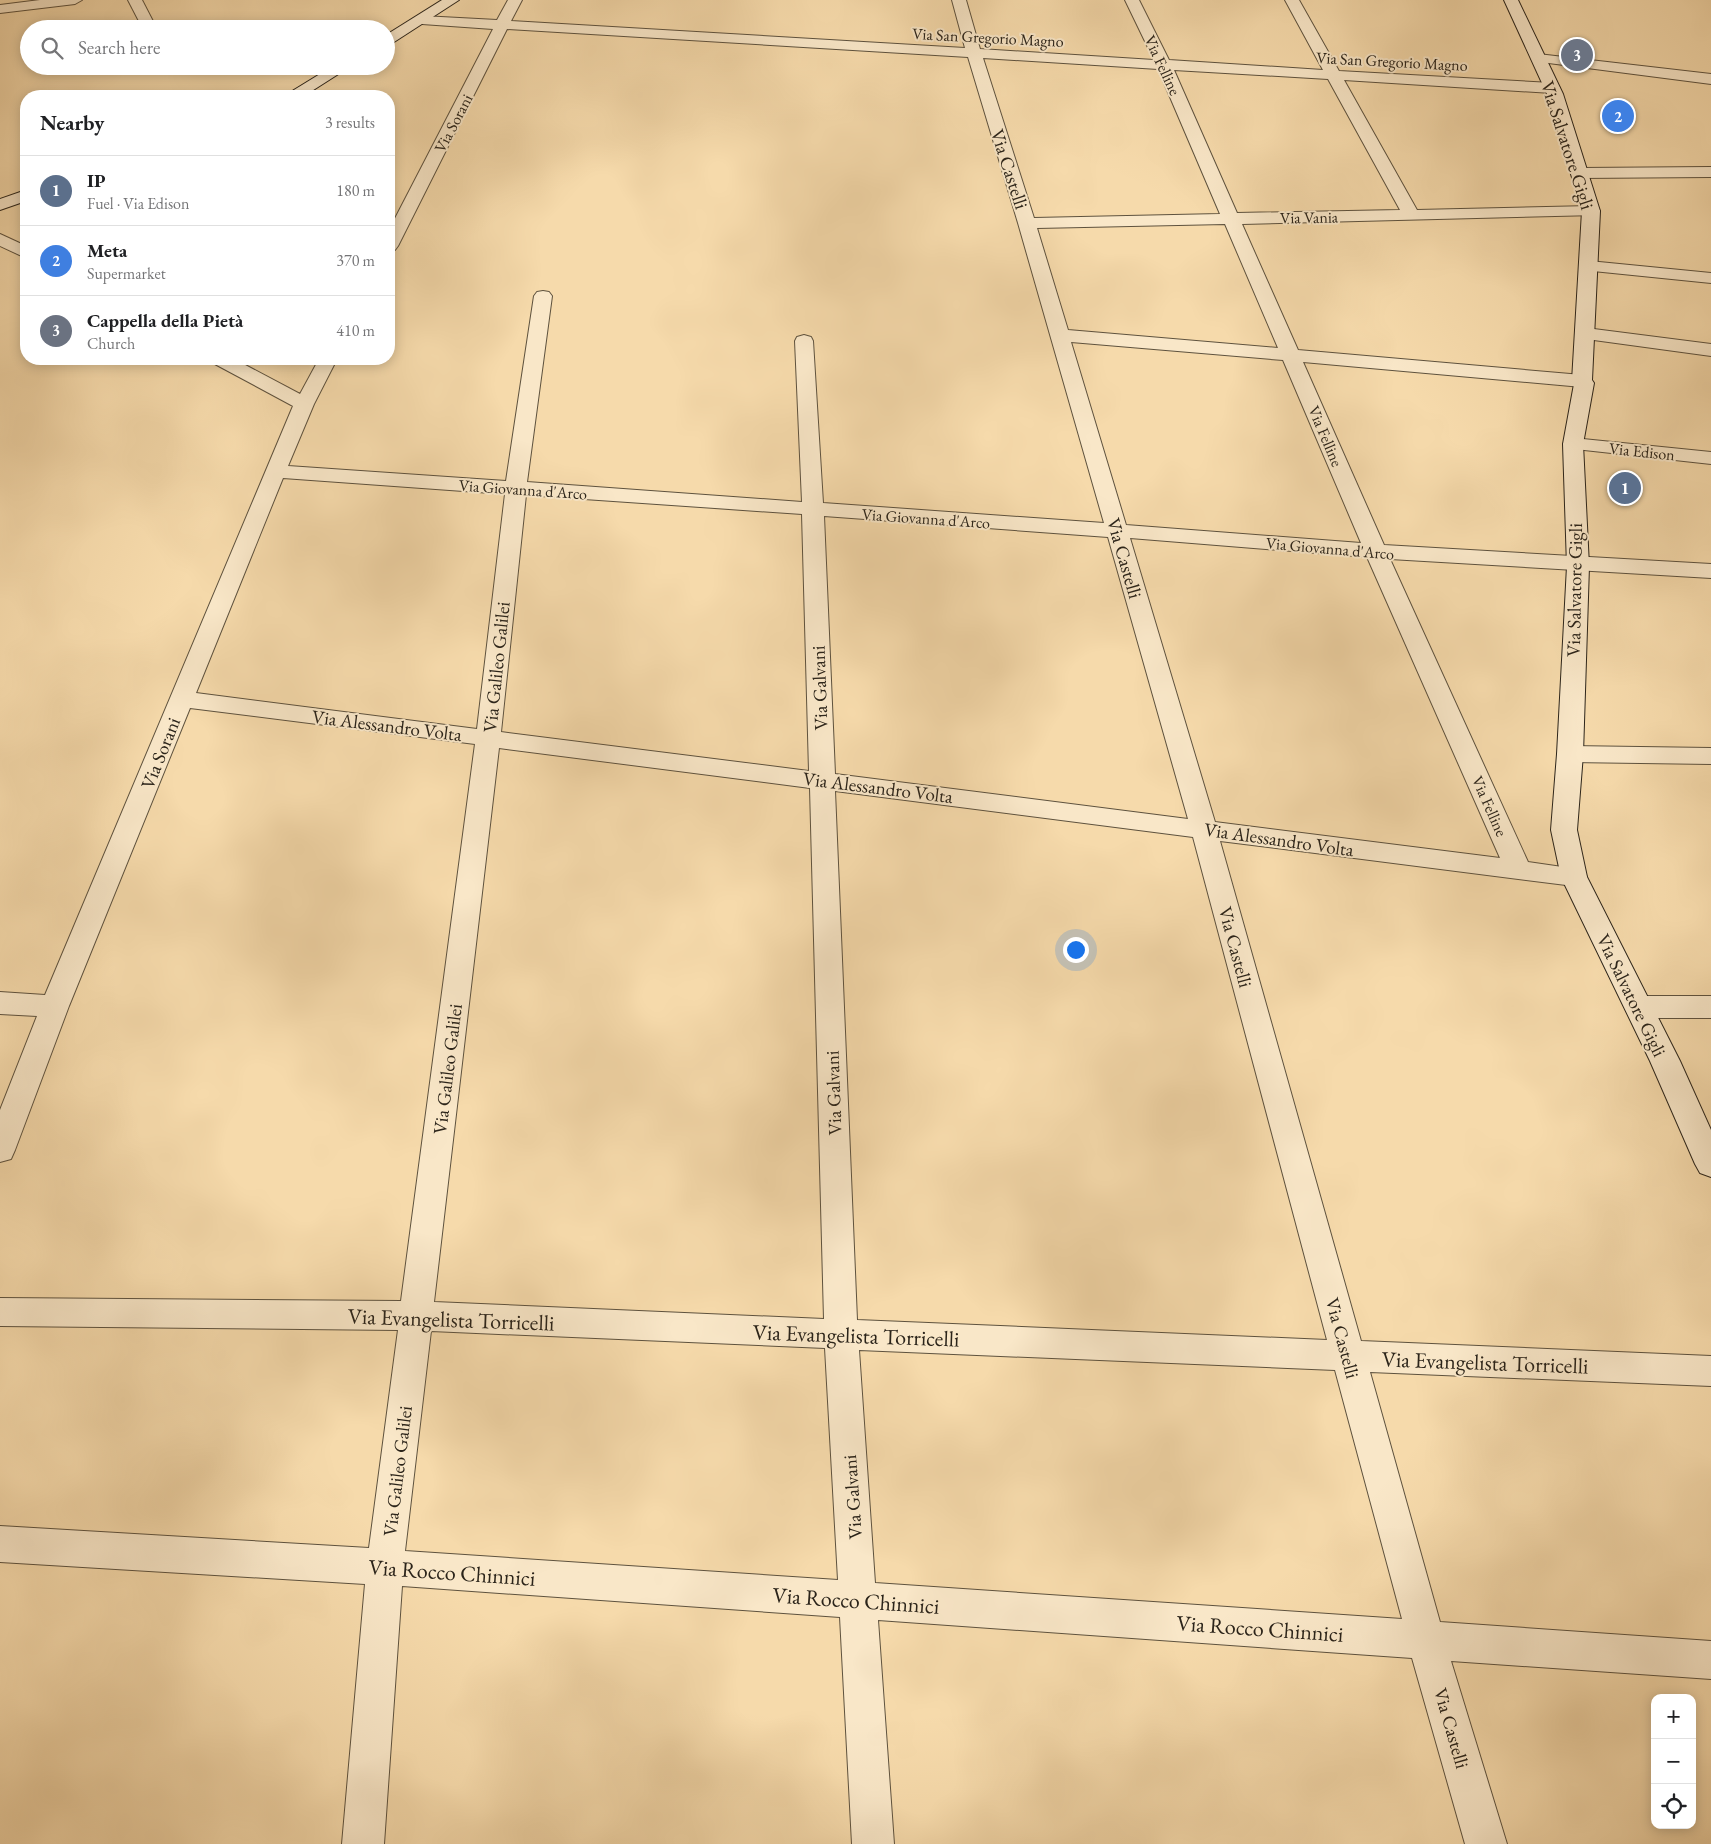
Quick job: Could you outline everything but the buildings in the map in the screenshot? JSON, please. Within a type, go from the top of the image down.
[{"type":"street","points":[[7,10],[75,0]]},
{"type":"street","points":[[135,0],[145,20]]},
{"type":"street","points":[[395,36],[452,0]]},
{"type":"street","name":"Via Sorani","points":[[395,235],[504,26],[515,0]]},
{"type":"street","name":"Via Castelli","points":[[959,0],[1027,223],[1204,829],[1426,1640],[1486,1844]]},
{"type":"street","name":"Via Felline","points":[[1132,0],[1164,65],[1376,552],[1519,871]]},
{"type":"street","points":[[1292,0],[1411,215]]},
{"type":"street","name":"Via Salvatore Gigli","points":[[1511,0],[1552,88],[1591,211],[1590,266],[1582,380],[1584,382],[1573,444],[1578,566],[1570,754],[1564,830],[1574,877],[1639,1007],[1711,1164]]},
{"type":"street","name":"Via San Gregorio Magno","points":[[422,20],[1552,88]]},
{"type":"street","points":[[1538,58],[1711,79]]},
{"type":"street","points":[[304,90],[329,75]]},
{"type":"street","points":[[1580,173],[1711,172]]},
{"type":"street","points":[[0,205],[20,197]]},
{"type":"street","name":"Via Vania","points":[[1027,223],[1591,211]]},
{"type":"street","points":[[0,239],[20,250]]},
{"type":"street","points":[[1590,266],[1711,278]]},
{"type":"street","name":"Via Galileo Galilei","points":[[364,1844],[385,1567],[488,738],[516,488],[544,296]]},
{"type":"street","points":[[1586,334],[1711,350]]},
{"type":"street","points":[[1059,335],[1582,380]]},
{"type":"street","name":"Via Galvani","points":[[804,341],[813,510],[841,1334],[873,1844]]},
{"type":"street","points":[[231,365],[304,404]]},
{"type":"street","name":"Via Sorani","points":[[0,1150],[55,1006],[275,471],[304,404],[325,365]]},
{"type":"street","name":"Via Edison","points":[[1573,444],[1711,458]]},
{"type":"street","name":"Via Giovanna d'Arco","points":[[275,471],[1118,531],[1376,552],[1578,566],[1711,571]]},
{"type":"street","name":"Via Alessandro Volta","points":[[182,699],[1574,877]]},
{"type":"street","points":[[1570,754],[1711,756]]},
{"type":"street","points":[[0,1002],[55,1006]]},
{"type":"street","points":[[1639,1007],[1711,1007]]},
{"type":"street","name":"Via Evangelista Torricelli","points":[[0,1312],[416,1316],[1711,1371]]},
{"type":"street","name":"Via Rocco Chinnici","points":[[0,1544],[385,1567],[1711,1660]]},
{"type":"place","name":"Cappella della Pietà","points":[[1577,55]]},
{"type":"place","name":"Meta","points":[[1618,116]]},
{"type":"place","name":"IP","points":[[1625,488]]}]
